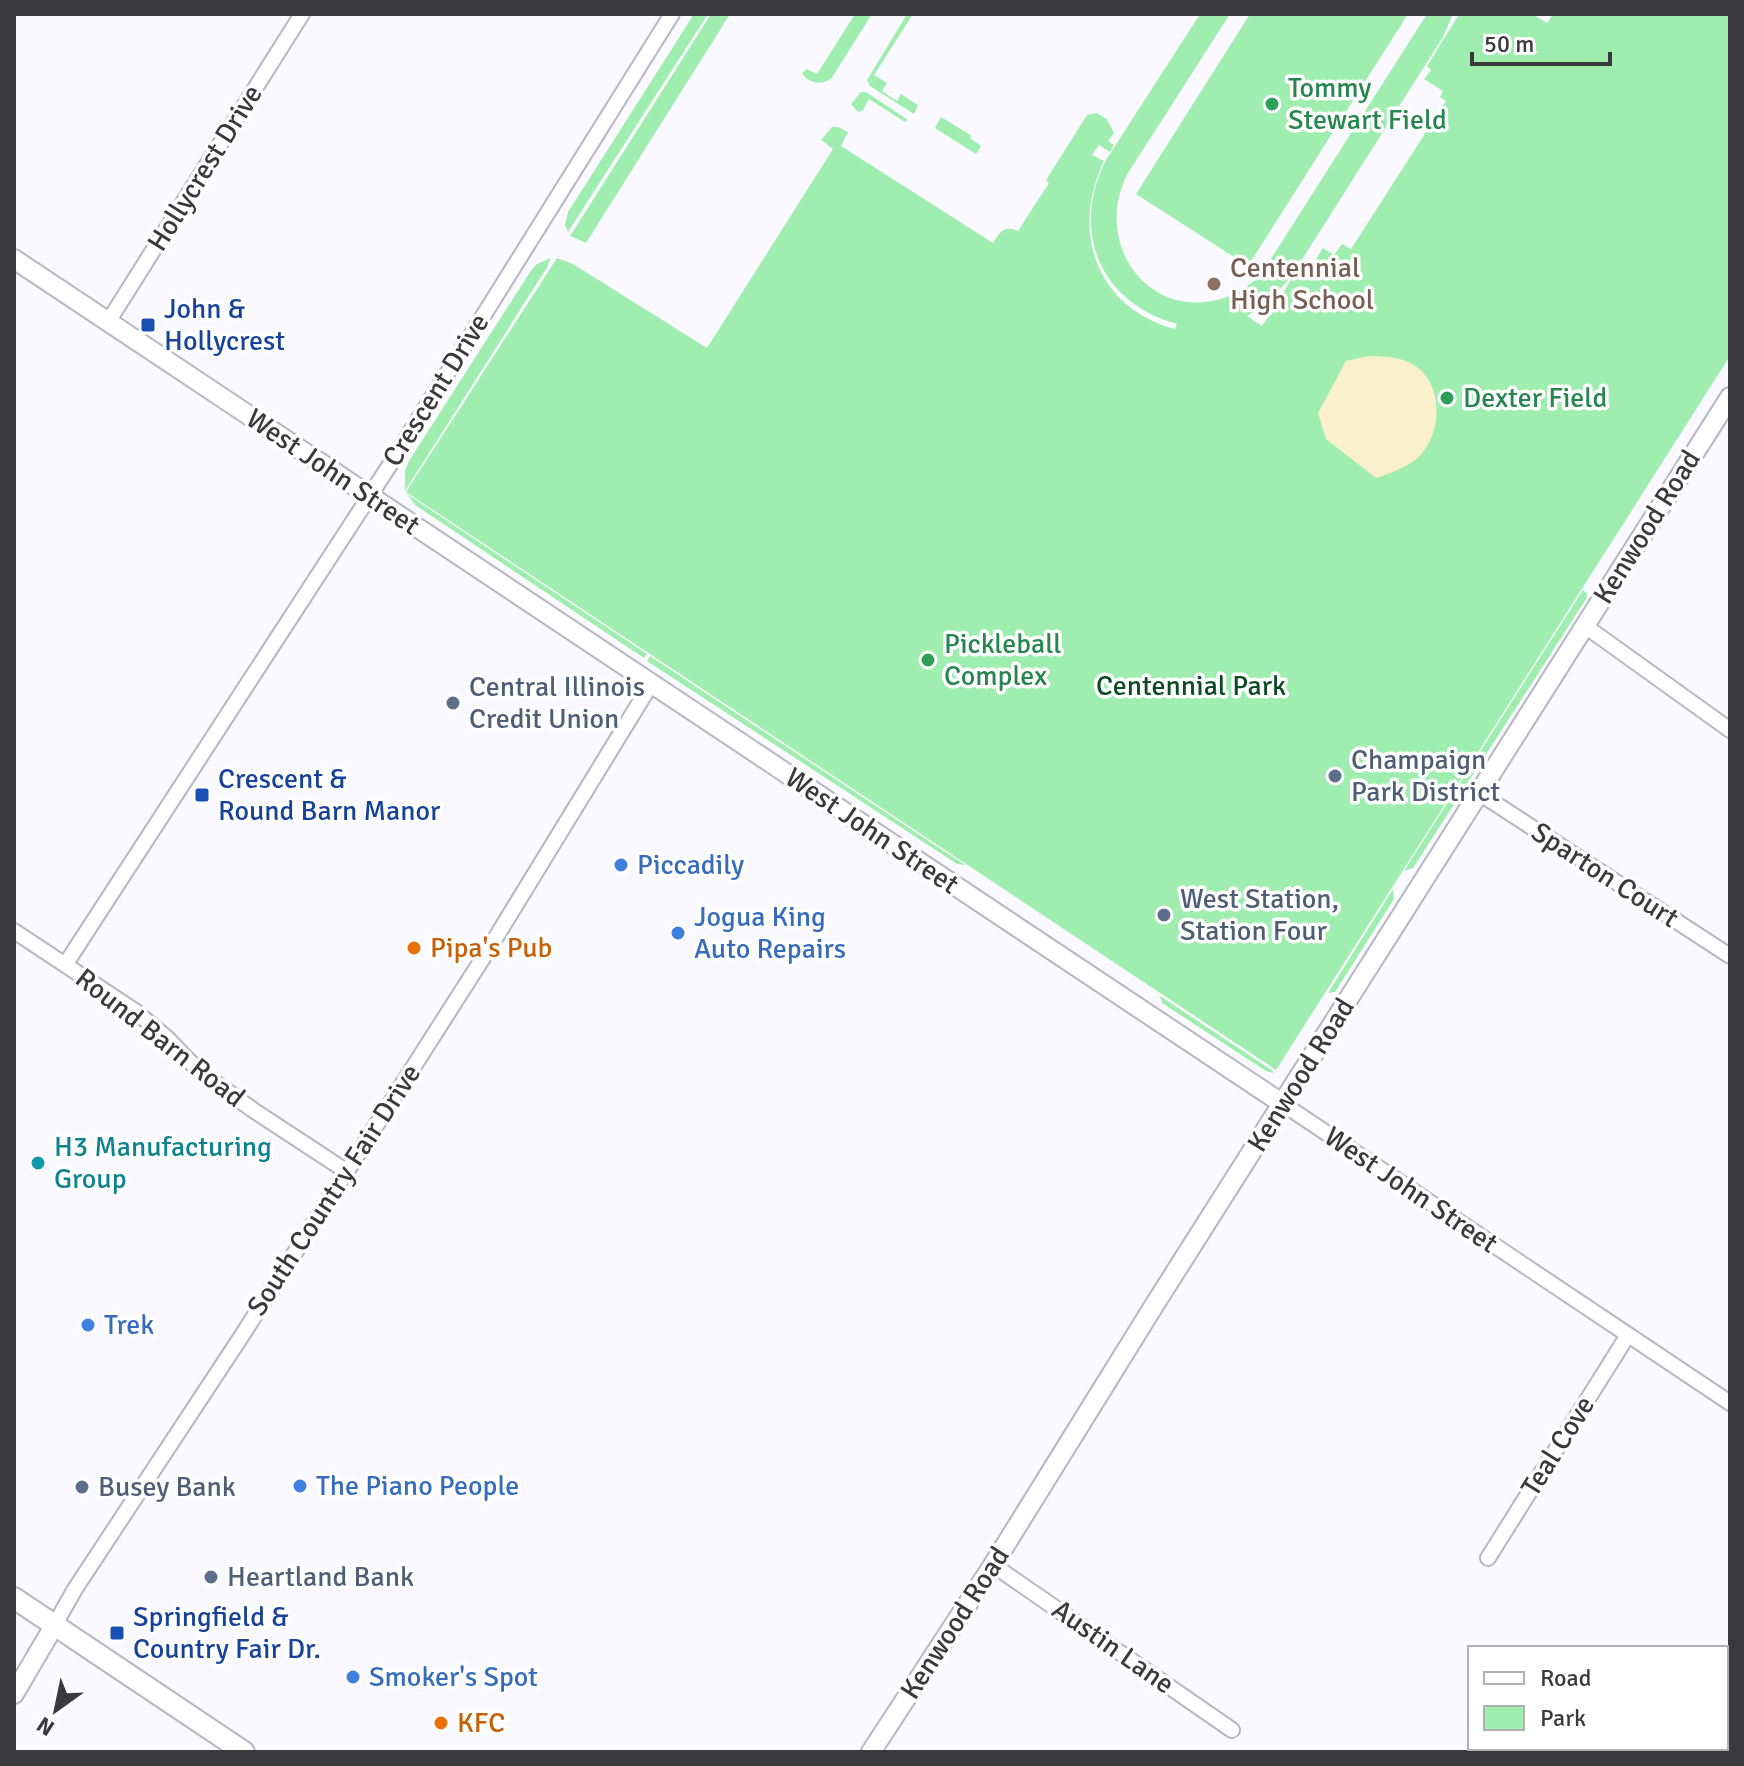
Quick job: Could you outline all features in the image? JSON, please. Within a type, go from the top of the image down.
[{"type":"main road","points":[[14,1598],[244,1752]]},
{"type":"street","name":"Hollycrest Drive","points":[[108,322],[302,14]]},
{"type":"street","name":"Crescent Drive","points":[[65,965],[369,496],[672,14]]},
{"type":"street","name":"West John Street","points":[[14,259],[1730,1403]]},
{"type":"street","name":"Kenwood Road","points":[[871,1752],[993,1565],[1730,397]]},
{"type":"street","points":[[1585,626],[1730,730]]},
{"type":"street","name":"South Country Fair Drive","points":[[14,1694],[84,1576],[580,803],[651,684]]},
{"type":"street","name":"Sparton Court","points":[[1479,793],[1730,956]]},
{"type":"street","name":"Round Barn Road","points":[[14,931],[135,1011],[198,1070],[346,1171]]},
{"type":"street","name":"Teal Cove","points":[[1488,1558],[1628,1335]]},
{"type":"street","name":"Austin Lane","points":[[993,1565],[1232,1730]]},
{"type":"green space","points":[[694,14],[708,14],[568,232],[565,225],[568,212]]},
{"type":"green space","points":[[711,14],[730,14],[586,243],[570,236]]},
{"type":"green space","points":[[855,14],[872,14],[831,79],[819,83],[808,79],[802,73],[807,69],[817,74]]},
{"type":"green space","points":[[907,14],[913,14],[874,75],[887,83],[882,91],[897,101],[901,94],[918,105],[914,114],[870,86],[867,80]]},
{"type":"green space","name":"Centennial Park","points":[[1200,14],[1230,14],[1128,173],[1119,199],[1117,224],[1122,249],[1133,270],[1150,287],[1171,298],[1196,303],[1229,296],[1260,276],[1427,14],[1453,14],[1443,37],[1291,277],[1265,305],[1247,316],[1262,326],[1298,269],[1303,272],[1310,260],[1314,263],[1323,248],[1334,255],[1342,244],[1351,249],[1446,101],[1440,97],[1443,91],[1424,79],[1431,70],[1427,66],[1459,14],[1532,14],[1547,23],[1553,14],[1730,14],[1730,356],[1276,1070],[406,492],[557,258],[573,264],[707,348],[833,149],[821,140],[832,127],[848,132],[841,146],[993,243],[1003,231],[1018,231],[1087,115],[1096,113],[1107,119],[1114,133],[1108,141],[1114,145],[1110,152],[1099,145],[1092,155],[1104,161],[1094,187],[1090,214],[1091,239],[1097,263],[1109,285],[1126,304],[1148,319],[1175,329],[1177,324],[1150,314],[1128,300],[1111,282],[1099,261],[1092,238],[1091,213],[1106,160]]},
{"type":"green space","name":"Tommy Stewart Field","points":[[1250,14],[1408,14],[1248,266],[1136,194]]},
{"type":"green space","points":[[861,92],[866,92],[908,120],[905,122],[869,99],[863,110],[858,112],[851,104]]},
{"type":"green space","points":[[941,117],[972,136],[970,138],[981,146],[976,154],[935,128]]},
{"type":"green space","points":[[551,258],[405,491],[405,471],[409,461],[532,269]]},
{"type":"green space","points":[[407,494],[647,654],[644,658],[415,505]]},
{"type":"green space","points":[[1583,590],[1587,594],[1586,599],[1413,868],[1404,871]]},
{"type":"green space","points":[[650,656],[965,865],[957,864],[647,661]]},
{"type":"green space","points":[[1393,889],[1394,899],[1335,992],[1328,993]]},
{"type":"green space","points":[[1160,996],[1273,1071],[1273,1073],[1162,1003]]},
{"type":"sand","points":[[1369,356],[1400,359],[1417,367],[1432,387],[1437,414],[1431,440],[1424,451],[1406,466],[1376,478],[1326,439],[1318,413],[1346,361]]},
{"type":"place","name":"Tommy Stewart Field","points":[[1272,104]]},
{"type":"place","name":"Centennial High School","points":[[1214,284]]},
{"type":"place","name":"John & Hollycrest","points":[[148,325]]},
{"type":"place","name":"Dexter Field","points":[[1447,398]]},
{"type":"place","name":"Pickleball Complex","points":[[928,660]]},
{"type":"place","name":"Central Illinois Credit Union","points":[[453,703]]},
{"type":"place","name":"Champaign Park District","points":[[1335,776]]},
{"type":"place","name":"Crescent & Round Barn Manor","points":[[202,795]]},
{"type":"place","name":"Piccadily","points":[[621,865]]},
{"type":"place","name":"West Station, Station Four","points":[[1164,915]]},
{"type":"place","name":"Jogua King Auto Repairs","points":[[678,933]]},
{"type":"place","name":"Pipa's Pub","points":[[414,948]]},
{"type":"place","name":"H3 Manufacturing Group","points":[[38,1163]]},
{"type":"place","name":"Trek","points":[[88,1325]]},
{"type":"place","name":"The Piano People","points":[[300,1486]]},
{"type":"place","name":"Busey Bank","points":[[82,1487]]},
{"type":"place","name":"Heartland Bank","points":[[211,1577]]},
{"type":"place","name":"Springfield & Country Fair Dr.","points":[[117,1633]]},
{"type":"place","name":"Smoker's Spot","points":[[353,1677]]},
{"type":"place","name":"KFC","points":[[441,1723]]}]
